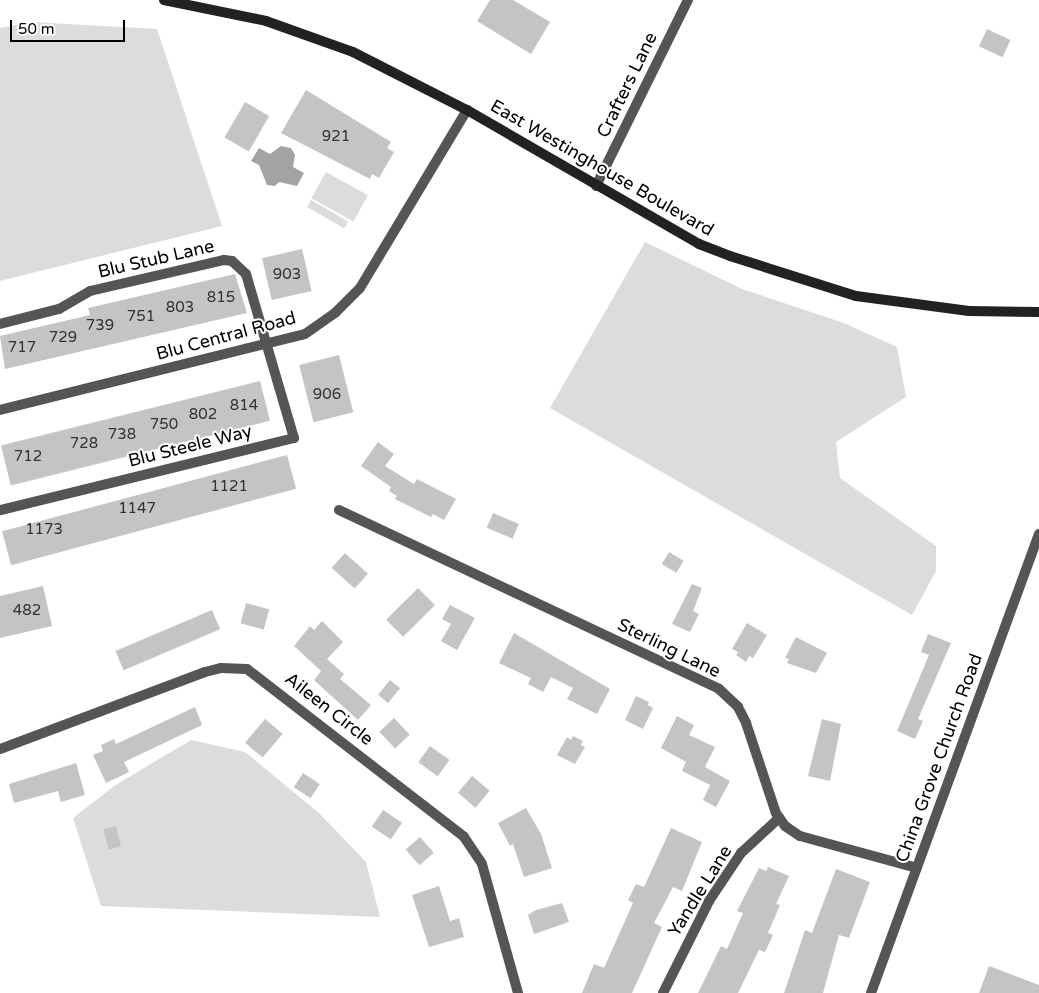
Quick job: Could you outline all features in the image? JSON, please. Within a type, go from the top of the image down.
[{"type":"main road","name":"East Westinghouse Boulevard","points":[[164,0],[229,12],[320,38],[468,110],[596,186],[699,244],[802,281],[856,296],[912,306],[969,311],[1039,312]]},
{"type":"street","name":"Crafters Lane","points":[[596,186],[688,0]]},
{"type":"street","name":"Blu Central Road","points":[[0,410],[265,346],[305,334],[335,313],[360,288],[468,110]]},
{"type":"street","name":"Blu Stub Lane","points":[[0,324],[59,309],[90,291],[224,260],[238,265],[246,274],[265,346]]},
{"type":"street","name":"Blu Steele Way","points":[[0,510],[294,438],[289,414],[277,385],[265,346]]},
{"type":"street","name":"Sterling Lane","points":[[339,510],[719,689],[738,708],[746,723],[779,818]]},
{"type":"street","name":"China Grove Church Road","points":[[870,993],[1039,534]]},
{"type":"street","name":"Aileen Circle","points":[[0,750],[205,672],[221,668],[247,669],[464,837],[482,864],[518,993]]},
{"type":"street","points":[[779,818],[800,836],[917,868]]},
{"type":"street","name":"Yandle Lane","points":[[663,993],[714,893],[753,839],[779,818]]},
{"type":"shaded area","points":[[31,22],[157,29],[222,226],[0,281],[0,28]]},
{"type":"shaded area","points":[[281,146],[291,148],[295,155],[293,167],[304,173],[297,186],[279,182],[275,186],[267,185],[259,165],[251,161],[259,148],[270,154]]},
{"type":"shaded area","points":[[326,172],[368,195],[353,222],[311,198]]},
{"type":"shaded area","points":[[311,200],[348,221],[344,228],[307,207]]},
{"type":"shaded area","points":[[645,242],[742,289],[844,323],[897,347],[906,397],[836,442],[840,478],[936,546],[936,571],[912,615],[550,408]]},
{"type":"shaded area","points":[[191,740],[245,752],[320,814],[366,862],[380,917],[101,906],[73,818],[114,786]]},
{"type":"building","points":[[490,0],[513,0],[550,22],[531,54],[477,21]]},
{"type":"building","points":[[987,29],[1011,40],[1003,57],[979,46]]},
{"type":"building","points":[[306,90],[391,142],[387,148],[394,152],[379,178],[372,174],[370,179],[281,133]]},
{"type":"building","points":[[245,102],[269,116],[249,152],[224,138]]},
{"type":"building","points":[[302,249],[312,291],[272,300],[262,258]]},
{"type":"building","points":[[235,274],[247,313],[5,369],[0,336],[90,315],[88,308]]},
{"type":"building","points":[[339,355],[353,412],[313,422],[299,365]]},
{"type":"building","points":[[260,381],[270,421],[11,485],[1,446]]},
{"type":"building","points":[[378,442],[394,454],[385,466],[414,484],[417,479],[456,499],[444,520],[433,514],[431,517],[395,499],[397,496],[389,491],[391,487],[361,466]]},
{"type":"building","points":[[287,455],[296,489],[11,565],[2,531]]},
{"type":"building","points":[[493,513],[519,524],[513,539],[487,528]]},
{"type":"building","points":[[669,552],[684,561],[676,573],[662,564]]},
{"type":"building","points":[[345,553],[368,574],[355,589],[332,568]]},
{"type":"building","points":[[692,584],[702,588],[693,611],[699,614],[690,632],[672,624]]},
{"type":"building","points":[[43,586],[52,626],[0,638],[0,596]]},
{"type":"building","points":[[418,588],[435,605],[403,637],[386,620]]},
{"type":"building","points":[[246,603],[269,609],[264,629],[241,623]]},
{"type":"building","points":[[450,605],[475,618],[457,650],[441,641],[451,624],[442,619]]},
{"type":"building","points":[[212,610],[220,629],[124,670],[115,651]]},
{"type":"building","points":[[322,621],[343,642],[327,659],[344,674],[340,679],[371,705],[358,720],[314,680],[321,671],[294,646],[310,626],[314,630]]},
{"type":"building","points":[[747,623],[767,635],[753,658],[749,656],[746,662],[736,655],[738,652],[732,649]]},
{"type":"building","points":[[514,633],[610,689],[597,714],[567,699],[573,688],[551,677],[543,692],[528,684],[531,678],[499,663]]},
{"type":"building","points":[[928,634],[951,643],[918,719],[923,721],[915,739],[897,731],[929,655],[921,652]]},
{"type":"building","points":[[796,637],[827,653],[816,673],[787,663],[789,659],[785,658]]},
{"type":"building","points":[[390,680],[400,688],[388,703],[378,695]]},
{"type":"building","points":[[636,696],[649,702],[648,705],[653,708],[643,729],[625,720]]},
{"type":"building","points":[[195,707],[202,725],[124,762],[129,772],[106,783],[93,755],[103,751],[101,745],[114,739],[116,744]]},
{"type":"building","points":[[677,716],[694,725],[689,735],[715,747],[705,767],[730,781],[716,807],[703,800],[710,785],[682,771],[686,762],[661,748]]},
{"type":"building","points":[[394,718],[410,735],[395,748],[379,732]]},
{"type":"building","points":[[265,719],[283,734],[263,758],[245,743]]},
{"type":"building","points":[[822,719],[841,724],[830,781],[808,776]]},
{"type":"building","points":[[573,736],[583,741],[581,745],[585,747],[575,764],[557,755],[567,737],[571,740]]},
{"type":"building","points":[[430,746],[449,760],[438,776],[418,762]]},
{"type":"building","points":[[76,763],[85,795],[61,802],[58,791],[14,803],[9,784]]},
{"type":"building","points":[[303,773],[320,784],[311,798],[294,787]]},
{"type":"building","points":[[472,776],[490,791],[475,808],[458,793]]},
{"type":"building","points":[[526,808],[541,834],[552,868],[524,877],[513,844],[510,846],[498,823]]},
{"type":"building","points":[[383,810],[402,823],[391,839],[372,827]]},
{"type":"building","points":[[116,826],[121,846],[108,850],[103,829]]},
{"type":"building","points":[[671,828],[702,842],[682,891],[673,887],[654,923],[662,927],[632,993],[582,993],[594,964],[604,968],[633,903],[628,900],[636,884],[644,887]]},
{"type":"building","points":[[420,837],[434,853],[419,865],[406,849]]},
{"type":"building","points":[[768,867],[789,876],[776,904],[780,905],[768,933],[773,935],[765,952],[759,950],[738,993],[698,993],[721,946],[727,949],[743,913],[737,911],[759,868],[766,871]]},
{"type":"building","points":[[836,869],[870,882],[849,938],[839,935],[823,993],[784,993],[805,930],[812,933]]},
{"type":"building","points":[[439,886],[450,921],[459,918],[464,937],[429,947],[412,895]]},
{"type":"building","points":[[562,903],[569,922],[534,934],[528,915],[536,910]]},
{"type":"building","points":[[989,966],[1039,985],[1039,993],[979,993]]}]
